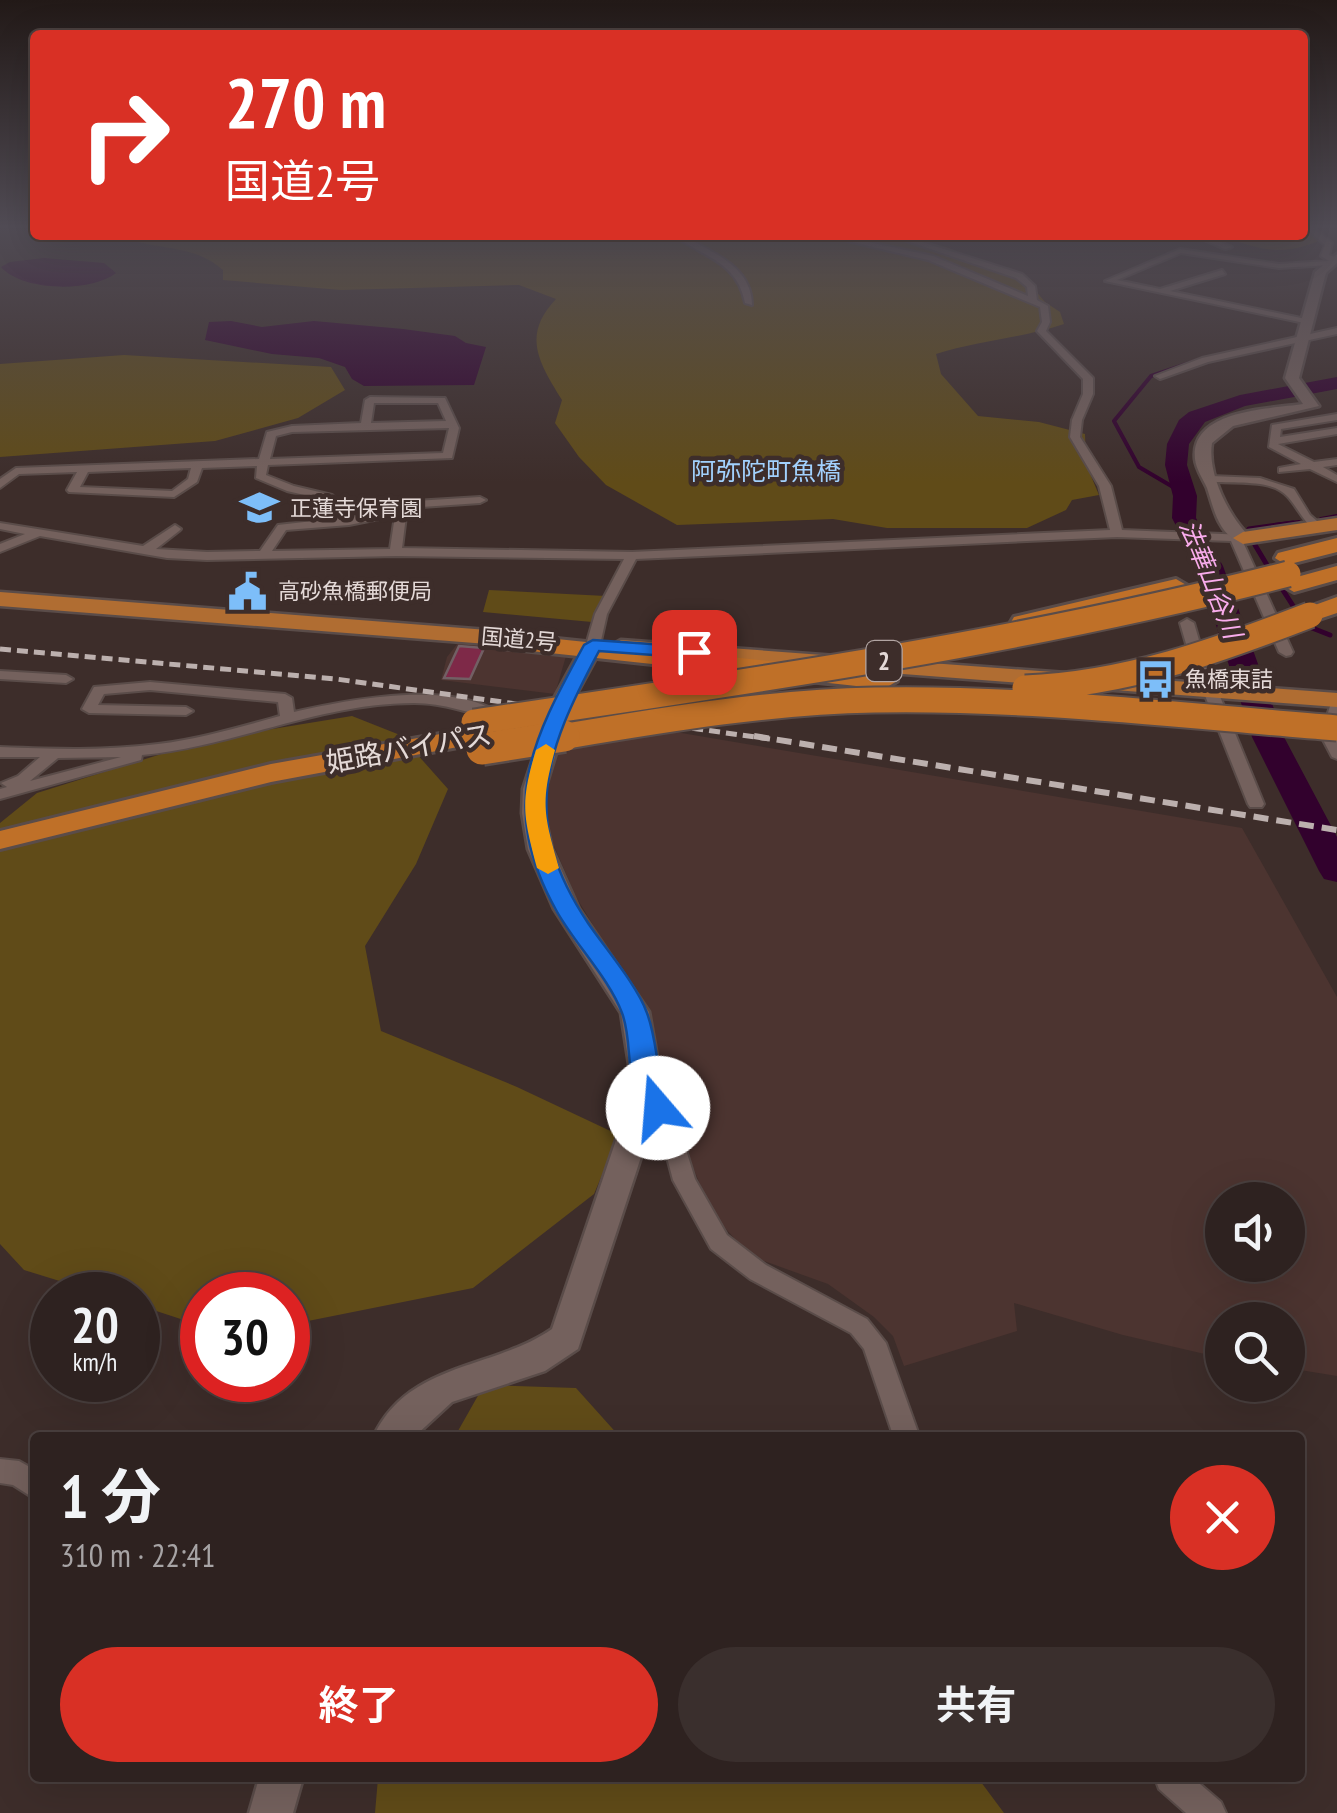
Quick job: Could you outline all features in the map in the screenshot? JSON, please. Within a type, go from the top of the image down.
[{"type":"highway","points":[[1234,539],[1318,523]]},
{"type":"highway","points":[[796,660],[907,647],[1176,586],[1289,572],[1337,545]]},
{"type":"highway","name":"2","points":[[1289,572],[1337,561]]},
{"type":"highway","name":"2","points":[[1289,572],[1337,573]]},
{"type":"highway","name":"姫路バイパス","points":[[0,825],[146,786],[337,745],[479,735],[972,660],[1194,612],[1289,572]]},
{"type":"highway","name":"国道2号","points":[[0,599],[496,638]]},
{"type":"highway","points":[[496,638],[884,681],[1016,688],[1120,678],[1202,656],[1337,604]]},
{"type":"highway","name":"国道2号","points":[[591,648],[1208,689],[1332,701]]},
{"type":"highway","points":[[0,840],[479,735],[765,707],[872,700],[1040,705],[1337,728]]},
{"type":"main road","points":[[1234,539],[1202,458],[1206,442],[1242,417],[1312,406],[1292,378],[1310,313]]},
{"type":"main road","points":[[398,1432],[438,1389],[534,1360],[566,1338],[648,1090],[635,1012],[567,909],[540,849],[533,813],[534,789],[561,704],[591,648]]},
{"type":"main road","points":[[271,1813],[280,1782]]},
{"type":"street","points":[[1045,313],[1046,322],[1040,331],[1088,378],[1088,394],[1075,436],[1106,486],[1118,533]]},
{"type":"street","points":[[1260,313],[1306,322]]},
{"type":"street","points":[[1160,376],[1205,360],[1337,331]]},
{"type":"street","points":[[0,470],[448,456],[453,424],[442,400],[370,400],[365,426]]},
{"type":"street","points":[[1337,417],[1276,427],[1273,445],[1337,479]]},
{"type":"street","points":[[318,524],[328,497],[260,476],[271,434],[292,428],[453,424]]},
{"type":"street","points":[[1274,441],[1337,432]]},
{"type":"street","points":[[1283,470],[1337,462]]},
{"type":"street","points":[[84,468],[73,490],[174,494],[193,480],[198,464]]},
{"type":"street","points":[[0,485],[16,471]]},
{"type":"street","points":[[1211,479],[1260,481],[1290,491],[1318,523]]},
{"type":"street","points":[[264,554],[282,527],[379,516],[382,506],[480,500]]},
{"type":"street","points":[[396,552],[402,505]]},
{"type":"street","points":[[345,553],[349,522]]},
{"type":"street","points":[[0,526],[208,556],[396,552],[632,556],[1118,533],[1234,539],[1286,652]]},
{"type":"street","points":[[146,550],[175,529]]},
{"type":"street","points":[[0,548],[39,532]]},
{"type":"street","points":[[591,648],[601,614],[632,556]]},
{"type":"street","points":[[1187,624],[1208,689],[1256,804]]},
{"type":"street","points":[[0,675],[62,676]]},
{"type":"street","points":[[186,712],[88,708],[99,690],[150,686],[286,698],[288,718]]},
{"type":"street","points":[[174,746],[196,690]]},
{"type":"street","points":[[0,794],[174,746],[375,701],[446,700],[495,714],[545,753]]},
{"type":"street","points":[[1332,701],[1328,736],[1337,754]]},
{"type":"street","points":[[0,752],[174,746]]},
{"type":"street","points":[[0,786],[23,779],[54,753]]},
{"type":"street","points":[[648,1090],[669,1127],[684,1180],[719,1242],[758,1272],[859,1326],[874,1343],[905,1432]]},
{"type":"street","points":[[0,1471],[19,1473],[30,1480]]},
{"type":"street","points":[[1175,1782],[1210,1813]]},
{"type":"shaded area","points":[[546,313],[1060,313],[1064,324],[936,354],[941,374],[978,416],[1039,422],[1085,434],[1086,464],[1099,495],[1072,500],[1066,510],[1027,528],[887,528],[833,519],[677,525],[606,485],[579,457],[555,423],[562,400],[537,348],[539,324]]},
{"type":"shaded area","points":[[231,321],[262,327],[314,321],[403,329],[455,336],[486,347],[474,385],[364,386],[352,379],[345,367],[319,358],[272,354],[205,340],[209,322]]},
{"type":"shaded area","points":[[124,355],[331,367],[345,390],[298,418],[215,441],[0,457],[0,364]]},
{"type":"shaded area","points":[[489,590],[606,596],[592,622],[483,612]]},
{"type":"shaded area","points":[[458,643],[566,656],[555,694],[441,680],[447,657]]},
{"type":"shaded area","points":[[352,716],[400,735],[448,789],[416,864],[365,946],[381,1031],[517,1087],[619,1135],[594,1194],[473,1288],[310,1321],[310,1272],[180,1272],[180,1319],[160,1312],[160,1272],[30,1272],[0,1244],[0,823],[37,793],[206,740]]},
{"type":"shaded area","points":[[658,729],[1242,828],[1337,997],[1337,1376],[1305,1371],[1305,1302],[1205,1302],[1205,1354],[1014,1303],[1017,1331],[904,1366],[893,1336],[828,1284],[750,1256],[718,1220],[702,1189],[659,1085],[646,1012],[576,897],[548,832],[545,796],[555,745]]},
{"type":"shaded area","points":[[484,1385],[576,1388],[616,1432],[457,1432]]},
{"type":"shaded area","points":[[378,1782],[981,1782],[1004,1813],[375,1813]]},
{"type":"building","points":[[459,646],[484,648],[470,679],[444,678]]},
{"type":"waterway","points":[[1185,494],[1139,467],[1114,421],[1151,376],[1202,359]]},
{"type":"waterway","name":"法華山谷川","points":[[1337,383],[1240,401],[1197,417],[1187,425],[1178,444],[1176,465],[1185,496],[1184,518],[1210,566],[1268,737],[1337,871]]},
{"type":"waterway","points":[[1321,519],[1337,516]]},
{"type":"waterway","points":[[1275,525],[1299,522]]},
{"type":"waterway","points":[[1249,529],[1293,523]]},
{"type":"waterway","points":[[1255,545],[1270,570]]},
{"type":"waterway","points":[[1279,584],[1297,612]]},
{"type":"waterway","points":[[1307,626],[1330,635]]},
{"type":"railway","points":[[0,649],[336,679],[770,739]]},
{"type":"railway","points":[[754,736],[1337,830]]},
{"type":"slow traffic","points":[[546,750],[534,789],[533,813],[548,868]]},
{"type":"place","name":"正蓮寺保育園","points":[[260,508]]},
{"type":"place","name":"高砂魚橋郵便局","points":[[248,591]]},
{"type":"place","name":"魚橋東詰","points":[[1155,679]]},
{"type":"district","name":"阿弥陀町魚橋","points":[[766,471]]},
{"type":"route","points":[[658,1108],[648,1090],[635,1012],[567,909],[540,849],[533,813],[534,789],[561,704],[593,645],[694,652]]}]
